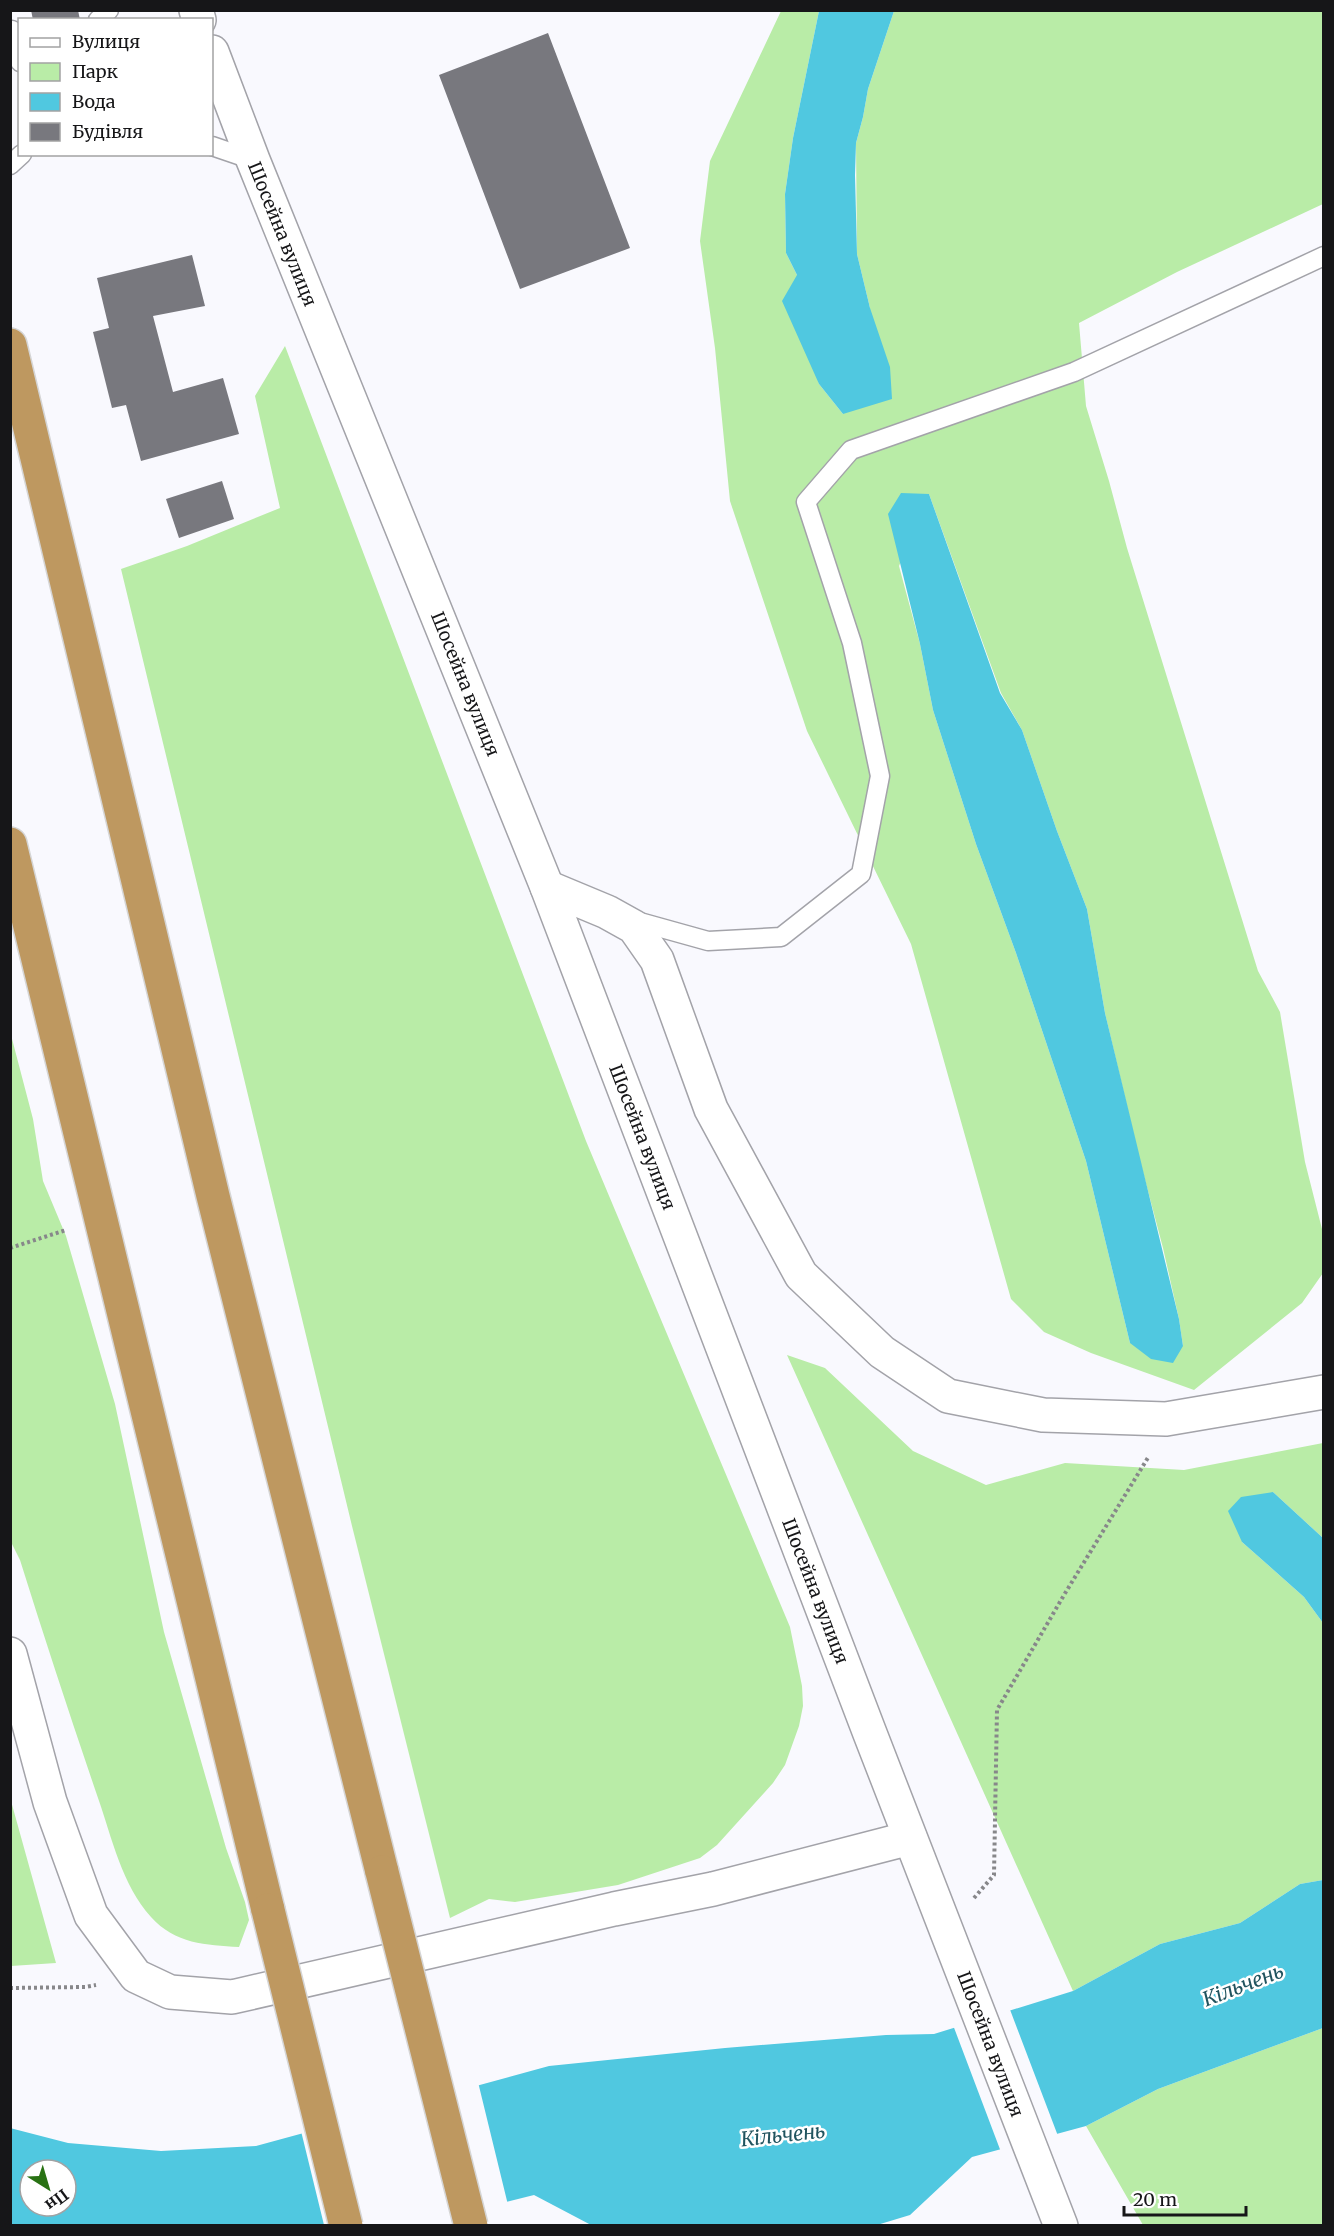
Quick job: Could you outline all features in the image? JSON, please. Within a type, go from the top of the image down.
[{"type":"highway","points":[[10,345],[213,1196],[471,2226]]},
{"type":"highway","points":[[10,844],[346,2226]]},
{"type":"main road","name":"Шосейна вулиця","points":[[213,55],[253,160],[547,888],[910,1838],[1061,2226]]},
{"type":"main road","points":[[547,888],[607,912],[634,927],[657,960],[711,1109],[801,1275],[882,1352],[948,1396],[1042,1414],[1173,1418],[1323,1392]]},
{"type":"main road","points":[[10,1654],[50,1802],[91,1915],[136,1976],[170,1992],[232,1997],[603,1911],[713,1889],[910,1838]]},
{"type":"lane","points":[[14,31],[18,52]]},
{"type":"lane","points":[[213,146],[253,160]]},
{"type":"lane","points":[[607,912],[708,941],[781,937],[861,874],[880,776],[852,644],[806,502],[851,450],[1074,372],[1323,256]]},
{"type":"path","points":[[10,1248],[58,1233]]},
{"type":"path","points":[[973,1900],[994,1875],[996,1710],[1173,1418]]},
{"type":"path","points":[[10,1989],[85,1987],[136,1976]]},
{"type":"green space","points":[[781,11],[819,11],[793,138],[785,194],[786,253],[797,275],[819,384],[843,414],[870,308],[857,254],[856,143],[868,89],[894,11],[1323,11],[1323,204],[1177,272],[1079,323],[1086,406],[1127,548],[1258,971],[1280,1012],[1305,1162],[1323,1233],[1323,1273],[1302,1303],[1194,1390],[1091,1353],[1044,1332],[1011,1299],[911,944],[807,731],[730,501],[715,348],[700,241],[710,161]],"holes":[[[929,494],[1001,693],[1022,730],[1087,909],[1105,1013],[1163,1248],[1183,1346],[1130,1343],[1086,1161],[1016,953],[976,844],[933,710],[920,644],[899,566]]]},
{"type":"green space","points":[[285,346],[586,1141],[790,1627],[802,1686],[803,1706],[799,1726],[785,1765],[773,1783],[717,1845],[700,1858],[618,1885],[515,1902],[489,1899],[450,1918],[352,1526],[121,569],[187,546],[280,508],[255,396]]},
{"type":"green space","points":[[11,1035],[33,1119],[43,1181],[66,1236],[115,1404],[164,1632],[226,1848],[245,1902],[249,1920],[239,1947],[203,1944],[170,1933],[151,1917],[132,1891],[113,1845],[20,1560],[11,1542]]},
{"type":"green space","points":[[787,1355],[825,1368],[913,1451],[986,1485],[1065,1463],[1184,1470],[1323,1443],[1323,1538],[1273,1492],[1242,1542],[1304,1597],[1323,1623],[1323,1880],[1300,1884],[1240,1923],[1160,1944],[1073,1991]]},
{"type":"green space","points":[[11,1801],[56,1963],[11,1966]]},
{"type":"green space","points":[[1323,2028],[1323,2225],[1143,2225],[1086,2126],[1158,2089]]},
{"type":"water","points":[[819,11],[894,11],[868,89],[856,143],[855,175],[857,254],[870,308],[890,367],[892,399],[843,414],[819,384],[782,301],[797,275],[786,253],[785,194],[793,138]]},
{"type":"water","points":[[901,493],[929,494],[1000,693],[1022,730],[1087,909],[1105,1013],[1179,1319],[1183,1346],[1173,1363],[1151,1359],[1130,1343],[1086,1161],[1016,953],[976,844],[933,710],[920,644],[888,514]]},
{"type":"water","points":[[1273,1492],[1323,1538],[1323,1623],[1304,1597],[1242,1542],[1228,1511],[1241,1497]]},
{"type":"water","name":"Кільчень","points":[[1323,1880],[1323,2028],[1158,2089],[1086,2126],[972,2157],[910,2215],[877,2225],[591,2225],[534,2195],[416,2225],[11,2225],[10,2128],[68,2143],[161,2151],[256,2146],[549,2066],[725,2048],[886,2035],[934,2034],[1073,1991],[1160,1944],[1240,1923],[1300,1884]]},
{"type":"pier","points":[[1009,2007],[1058,2136],[1001,2152],[953,2025]]},
{"type":"pier","points":[[478,2082],[508,2205],[428,2226],[324,2225],[301,2131]]},
{"type":"building","points":[[31,10],[78,10],[80,18],[33,18]]},
{"type":"building","points":[[548,33],[630,248],[520,289],[439,75]]},
{"type":"building","points":[[192,255],[205,306],[153,316],[173,392],[223,378],[239,434],[141,461],[126,405],[112,408],[93,332],[109,328],[97,278]]},
{"type":"building","points":[[222,481],[234,519],[179,538],[166,499]]}]
